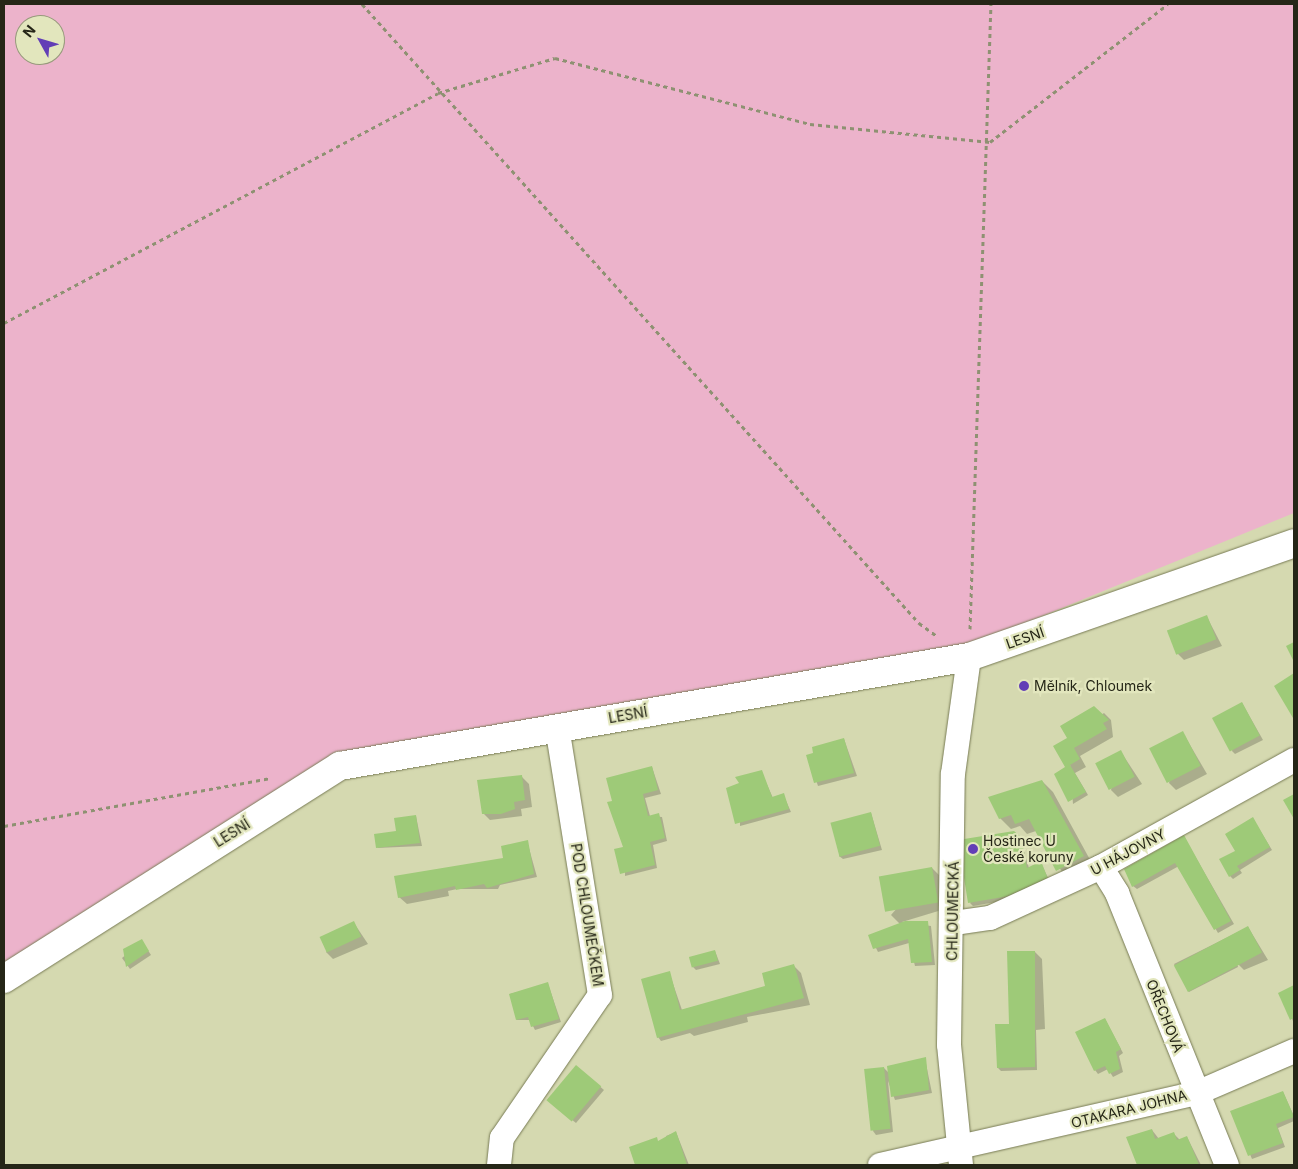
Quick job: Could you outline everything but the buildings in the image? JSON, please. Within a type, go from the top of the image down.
[{"type":"street","name":"LESNÍ","points":[[4,980],[340,766],[969,657],[1294,543]]},
{"type":"street","name":"CHLOUMECKÁ","points":[[960,1158],[950,1045],[954,923],[953,774],[969,657]]},
{"type":"street","name":"POD CHLOUMEČKEM","points":[[499,1165],[502,1138],[600,994],[557,727]]},
{"type":"street","name":"U HÁJOVNY","points":[[954,923],[990,918],[1101,867],[1294,760]]},
{"type":"street","name":"OŘECHOVÁ","points":[[1101,867],[1117,893],[1227,1165]]},
{"type":"street","name":"OTAKARA JOHNA","points":[[880,1165],[960,1158],[1197,1093],[1294,1051]]},
{"type":"path","points":[[362,4],[438,93],[919,623],[969,657]]},
{"type":"path","points":[[969,657],[990,142],[991,4]]},
{"type":"path","points":[[4,323],[438,93],[555,58],[810,124],[990,142],[1168,4]]},
{"type":"path","points":[[4,826],[282,776]]},
{"type":"shaded area","points":[[4,4],[1294,4],[1294,513],[937,659],[333,761],[4,967]]},
{"type":"place","name":"Mělník, Chloumek","points":[[1024,686]]},
{"type":"place","name":"Hostinec U České koruny","points":[[973,849]]}]
